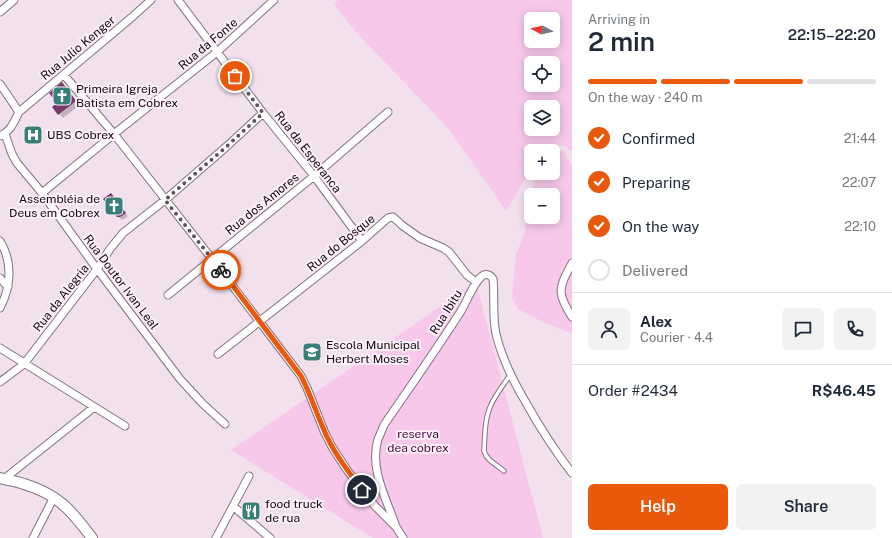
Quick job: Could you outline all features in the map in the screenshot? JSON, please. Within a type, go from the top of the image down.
[{"type":"street","points":[[1,10],[14,0]]},
{"type":"street","name":"Rua Julio Kenger","points":[[19,112],[132,18],[151,0]]},
{"type":"street","name":"Rua da Esperanca","points":[[178,0],[263,113],[314,176],[362,241]]},
{"type":"street","name":"Rua da Fonte","points":[[42,193],[217,52],[274,0]]},
{"type":"street","points":[[64,75],[114,134],[301,376],[332,447],[347,470],[375,506],[396,527],[404,538]]},
{"type":"street","points":[[0,84],[19,112]]},
{"type":"street","name":"Rua Doutor Ivan Leal","points":[[19,112],[10,130],[3,135],[17,163],[42,193],[180,379],[225,424]]},
{"type":"street","name":"Rua dos Amores","points":[[168,295],[314,176],[388,112]]},
{"type":"street","name":"Rua da Alegria","points":[[0,382],[24,364],[97,269],[123,232],[165,200],[263,113]]},
{"type":"street","name":"Rua do Bosque","points":[[218,354],[362,241],[388,218],[393,217],[420,238],[443,248],[452,255],[467,275],[476,282]]},
{"type":"street","points":[[0,241],[8,260],[10,276],[8,287],[0,308]]},
{"type":"street","points":[[572,263],[563,281],[561,291],[565,305],[572,317]]},
{"type":"street","name":"Rua Ibitu","points":[[396,527],[383,494],[377,469],[376,453],[378,440],[384,425],[461,310],[476,282],[485,274],[488,274],[493,279],[496,333],[510,375]]},
{"type":"street","points":[[0,278],[8,287]]},
{"type":"street","points":[[0,348],[125,426]]},
{"type":"street","points":[[510,375],[538,425],[572,473]]},
{"type":"street","points":[[2,478],[94,408]]},
{"type":"street","points":[[216,538],[249,476]]},
{"type":"street","points":[[2,478],[24,483],[54,497],[66,506],[92,538]]},
{"type":"street","points":[[32,538],[54,497]]},
{"type":"street","points":[[233,506],[270,538]]},
{"type":"lane","points":[[504,471],[487,459],[484,451],[488,411],[510,375]]},
{"type":"green space","points":[[338,0],[572,0],[572,151],[560,144],[524,144],[524,180],[506,211],[448,128],[355,31],[334,5]]},
{"type":"green space","points":[[564,151],[572,166],[572,333],[539,320],[518,309],[512,298],[516,255],[525,231],[526,224],[560,224],[560,188],[532,188],[535,180],[560,180],[560,152]]},
{"type":"green space","name":"reserva dea cobrex","points":[[476,282],[543,538],[373,538],[231,450]]},
{"type":"building","name":"Primeira Igreja Batista em Cobrex","points":[[62,82],[76,101],[58,115],[52,107],[57,103],[49,93]]},
{"type":"building","name":"Assembléia de Deus em Cobrex","points":[[111,193],[126,213],[120,217],[117,217],[103,199]]},
{"type":"way so far","points":[[221,270],[165,200],[263,113],[235,76]]},
{"type":"place","name":"Primeira Igreja Batista em Cobrex","points":[[62,96]]},
{"type":"place","name":"UBS Cobrex","points":[[33,135]]},
{"type":"place","name":"Assembléia de Deus em Cobrex","points":[[114,206]]},
{"type":"place","name":"Escola Municipal Herbert Moses","points":[[312,352]]},
{"type":"place","name":"food truck de rua","points":[[251,511]]},
{"type":"route","points":[[221,270],[301,376],[332,447],[362,490]]}]
